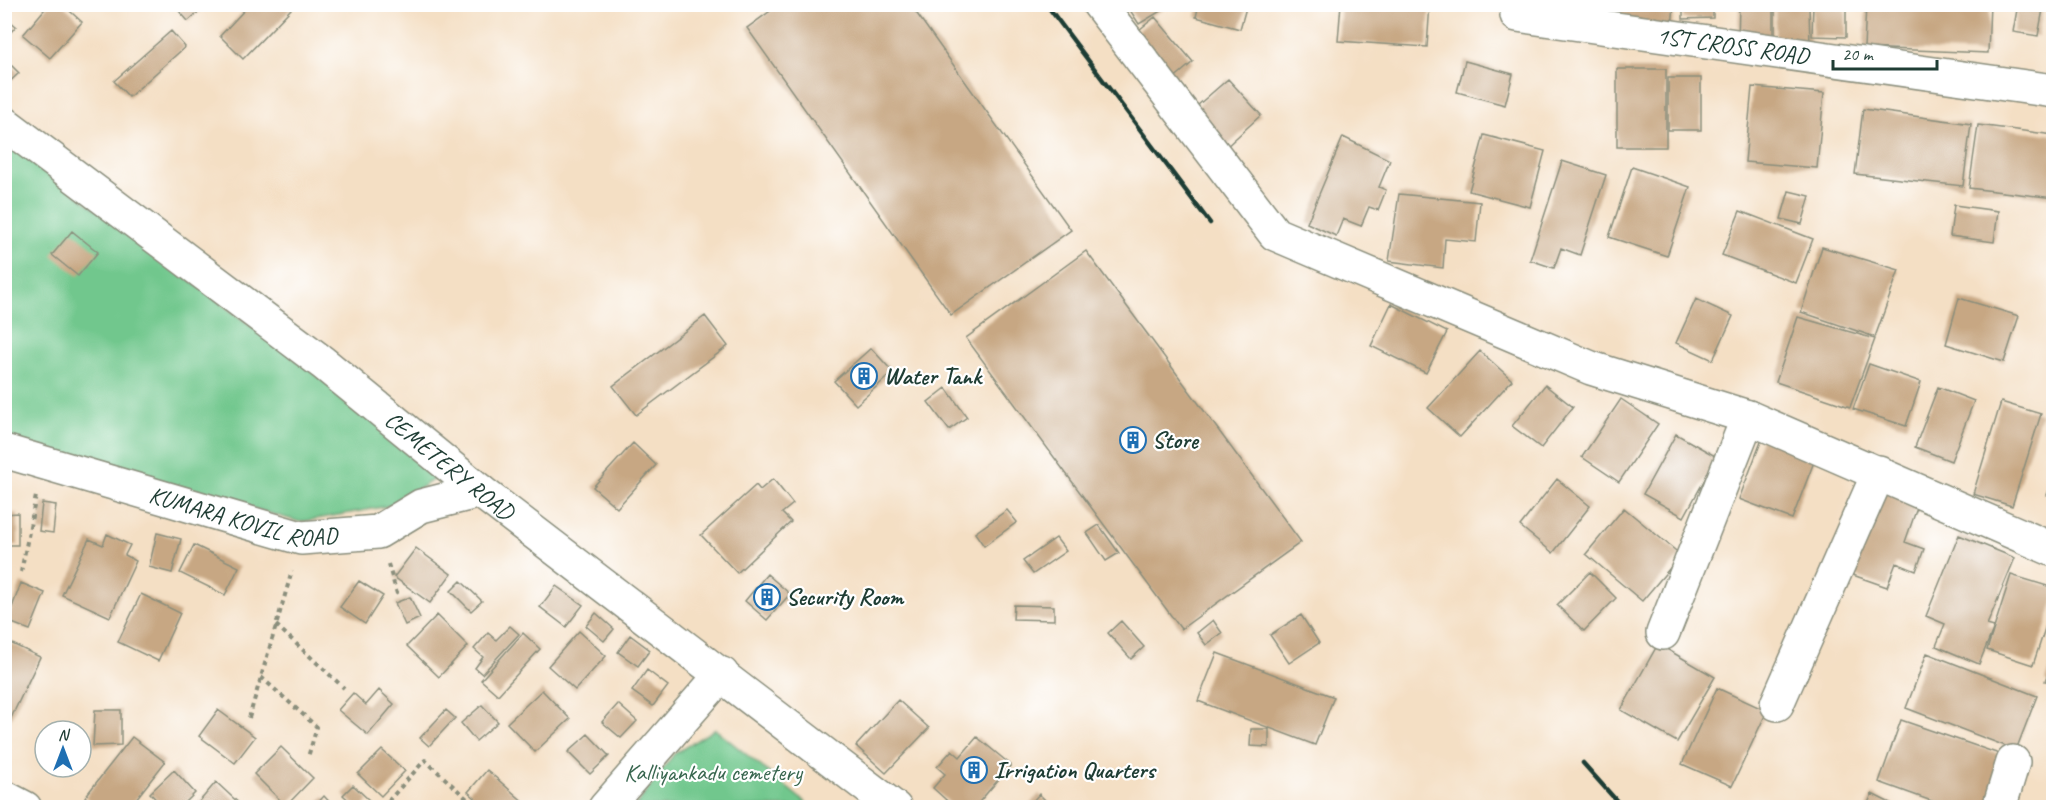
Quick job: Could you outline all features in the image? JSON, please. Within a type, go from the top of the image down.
[{"type":"street","points":[[1099,4],[1275,234],[1591,369],[1748,417],[2054,550]]},
{"type":"street","name":"1ST CROSS ROAD","points":[[1517,15],[2054,91]]},
{"type":"street","name":"CEMETERY ROAD","points":[[4,123],[323,363],[480,491],[895,807]]},
{"type":"street","points":[[1663,633],[1748,417]]},
{"type":"street","name":"KUMARA KOVIL ROAD","points":[[4,451],[301,538],[378,532],[421,506],[480,491]]},
{"type":"street","points":[[1777,704],[1879,472]]},
{"type":"street","points":[[604,807],[722,674]]},
{"type":"street","points":[[1999,807],[2013,762]]},
{"type":"street","points":[[4,797],[25,807]]},
{"type":"path","points":[[21,572],[42,463]]},
{"type":"path","points":[[249,718],[301,538]]},
{"type":"path","points":[[276,625],[344,688]]},
{"type":"path","points":[[261,677],[317,727],[308,757]]},
{"type":"path","points":[[382,807],[424,760],[477,807]]},
{"type":"green space","points":[[4,140],[445,472],[394,505],[300,522],[5,437]]},
{"type":"green space","name":"Kalliyankadu cemetery","points":[[715,729],[811,807],[635,807],[674,754]]},
{"type":"building","points":[[49,4],[62,4],[82,22],[50,58],[23,35]]},
{"type":"building","points":[[173,4],[208,4],[188,21]]},
{"type":"building","points":[[250,4],[285,4],[291,9],[243,59],[220,36]]},
{"type":"building","points":[[780,4],[910,4],[1071,230],[951,315],[747,28]]},
{"type":"building","points":[[1126,4],[1161,4],[1164,9],[1139,24]]},
{"type":"building","points":[[1199,4],[1247,4],[1240,29],[1196,17]]},
{"type":"building","points":[[1341,4],[1430,4],[1427,47],[1338,41]]},
{"type":"building","points":[[1616,4],[1674,4],[1672,28],[1614,25]]},
{"type":"building","points":[[1683,4],[1713,4],[1713,18],[1683,19]]},
{"type":"building","points":[[1739,4],[1773,4],[1773,43],[1738,42]]},
{"type":"building","points":[[1775,4],[1809,4],[1810,47],[1775,46]]},
{"type":"building","points":[[1813,4],[1846,4],[1846,37],[1812,36]]},
{"type":"building","points":[[1866,4],[1990,4],[1988,53],[1864,48]]},
{"type":"building","points":[[2018,4],[2044,4],[2038,36],[2013,32]]},
{"type":"building","points":[[4,16],[16,26],[4,40]]},
{"type":"building","points":[[1155,17],[1193,62],[1172,80],[1134,34]]},
{"type":"building","points":[[171,31],[185,47],[129,97],[114,81]]},
{"type":"building","points":[[4,58],[19,73],[4,87]]},
{"type":"building","points":[[1465,61],[1513,74],[1505,105],[1457,92]]},
{"type":"building","points":[[1617,69],[1666,69],[1666,147],[1617,147]]},
{"type":"building","points":[[1668,78],[1701,78],[1701,130],[1668,130]]},
{"type":"building","points":[[1228,79],[1261,115],[1224,149],[1190,112]]},
{"type":"building","points":[[1752,87],[1824,93],[1817,168],[1745,162]]},
{"type":"building","points":[[1863,109],[1971,124],[1963,186],[1855,174]]},
{"type":"building","points":[[1978,125],[2054,135],[2054,198],[1969,188]]},
{"type":"building","points":[[1484,135],[1545,151],[1530,207],[1469,191]]},
{"type":"building","points":[[1343,137],[1390,160],[1379,187],[1386,190],[1378,210],[1369,207],[1361,226],[1343,219],[1336,236],[1307,223]]},
{"type":"building","points":[[1562,161],[1606,175],[1580,255],[1561,248],[1554,268],[1530,260]]},
{"type":"building","points":[[1632,167],[1690,187],[1667,256],[1609,237]]},
{"type":"building","points":[[1789,191],[1810,196],[1802,224],[1781,219]]},
{"type":"building","points":[[1399,194],[1480,202],[1476,242],[1445,239],[1443,268],[1389,261]]},
{"type":"building","points":[[1954,205],[1998,211],[1994,242],[1950,236]]},
{"type":"building","points":[[1740,211],[1813,239],[1796,283],[1722,255]]},
{"type":"building","points":[[72,231],[98,252],[78,276],[52,255]]},
{"type":"building","points":[[1822,247],[1899,270],[1875,337],[1801,312]]},
{"type":"building","name":"Store","points":[[1086,251],[1301,542],[1181,629],[966,338]]},
{"type":"building","points":[[1959,298],[2019,316],[2004,362],[1946,344]]},
{"type":"building","points":[[1696,299],[1733,316],[1713,360],[1676,343]]},
{"type":"building","points":[[1391,304],[1447,332],[1426,373],[1371,346]]},
{"type":"building","points":[[705,316],[728,346],[636,415],[613,386]]},
{"type":"building","points":[[1798,317],[1875,339],[1850,407],[1776,382]]},
{"type":"building","name":"Water Tank","points":[[871,348],[893,372],[856,405],[834,381]]},
{"type":"building","points":[[1480,351],[1512,380],[1460,437],[1428,408]]},
{"type":"building","points":[[1869,364],[1921,382],[1906,426],[1853,409]]},
{"type":"building","points":[[1545,385],[1573,407],[1541,448],[1512,426]]},
{"type":"building","points":[[1938,387],[1974,401],[1951,461],[1915,447]]},
{"type":"building","points":[[946,388],[967,417],[949,430],[928,402]]},
{"type":"building","points":[[1621,399],[1658,424],[1619,482],[1582,457]]},
{"type":"building","points":[[2001,402],[2041,414],[2012,506],[1973,494]]},
{"type":"building","points":[[1676,434],[1717,457],[1684,517],[1643,494]]},
{"type":"building","points":[[1764,434],[1817,454],[1792,519],[1739,499]]},
{"type":"building","points":[[633,443],[656,465],[617,508],[593,487]]},
{"type":"building","points":[[2054,477],[2054,497],[2047,495]]},
{"type":"building","points":[[773,479],[793,504],[782,513],[791,522],[737,573],[701,535],[756,485],[760,490]]},
{"type":"building","points":[[1557,479],[1590,506],[1553,553],[1520,526]]},
{"type":"building","points":[[1882,489],[1919,502],[1905,542],[1924,549],[1916,571],[1896,563],[1887,587],[1850,574]]},
{"type":"building","points":[[42,503],[56,505],[53,533],[39,531]]},
{"type":"building","points":[[1624,508],[1681,555],[1642,601],[1586,554]]},
{"type":"building","points":[[1007,510],[1017,522],[984,546],[975,533]]},
{"type":"building","points":[[18,513],[18,545],[4,545],[4,514]]},
{"type":"building","points":[[1099,525],[1119,553],[1106,561],[1087,533]]},
{"type":"building","points":[[157,533],[181,539],[172,573],[149,567]]},
{"type":"building","points":[[107,534],[130,545],[125,555],[136,561],[110,617],[62,595],[89,539],[103,545]]},
{"type":"building","points":[[1959,535],[2015,558],[1987,625],[1994,627],[1979,664],[1936,646],[1945,624],[1926,616]]},
{"type":"building","points":[[1056,538],[1066,551],[1033,574],[1023,561]]},
{"type":"building","points":[[194,545],[239,567],[225,595],[180,573]]},
{"type":"building","points":[[416,548],[451,574],[430,603],[394,577]]},
{"type":"building","points":[[1590,572],[1616,598],[1584,631],[1557,605]]},
{"type":"building","name":"Security Room","points":[[767,574],[790,594],[767,620],[745,601]]},
{"type":"building","points":[[2011,575],[2054,588],[2054,601],[2033,665],[1987,650]]},
{"type":"building","points":[[359,581],[383,596],[365,624],[340,607]]},
{"type":"building","points":[[461,581],[482,601],[471,611],[451,591]]},
{"type":"building","points":[[21,583],[45,593],[30,630],[7,621]]},
{"type":"building","points":[[556,586],[583,605],[566,627],[540,607]]},
{"type":"building","points":[[141,594],[180,613],[158,661],[118,642]]},
{"type":"building","points":[[410,597],[420,618],[405,625],[395,603]]},
{"type":"building","points":[[1014,605],[1054,606],[1054,620],[1013,619]]},
{"type":"building","points":[[596,613],[614,629],[604,641],[586,626]]},
{"type":"building","points":[[437,615],[468,646],[439,677],[407,646]]},
{"type":"building","points":[[1301,615],[1319,643],[1289,663],[1270,635]]},
{"type":"building","points":[[1213,620],[1222,633],[1206,645],[1197,633]]},
{"type":"building","points":[[1121,621],[1144,647],[1131,659],[1108,633]]},
{"type":"building","points":[[510,626],[519,634],[482,674],[475,668],[483,657],[474,649],[488,633],[496,640]]},
{"type":"building","points":[[579,631],[606,656],[575,690],[548,666]]},
{"type":"building","points":[[523,633],[540,649],[498,695],[481,680]]},
{"type":"building","points":[[630,635],[650,650],[638,666],[618,652]]},
{"type":"building","points":[[4,640],[40,657],[11,718],[4,715]]},
{"type":"building","points":[[1658,644],[1715,677],[1677,742],[1621,710]]},
{"type":"building","points":[[1217,653],[1334,697],[1315,745],[1198,701]]},
{"type":"building","points":[[1927,653],[2037,696],[2016,750],[1906,708]]},
{"type":"building","points":[[2054,657],[2054,683],[2045,681]]},
{"type":"building","points":[[647,670],[668,686],[653,706],[632,691]]},
{"type":"building","points":[[1717,688],[1767,711],[1732,786],[1682,764]]},
{"type":"building","points":[[379,690],[394,704],[368,735],[338,710],[353,693],[366,705]]},
{"type":"building","points":[[542,690],[570,719],[535,752],[507,723]]},
{"type":"building","name":"Irrigation Quarters","points":[[898,700],[929,728],[886,773],[856,746]]},
{"type":"building","points":[[618,704],[637,721],[621,738],[602,722]]},
{"type":"building","points":[[482,705],[498,722],[476,741],[461,723]]},
{"type":"building","points":[[95,710],[121,710],[121,745],[93,746]]},
{"type":"building","points":[[218,710],[255,737],[235,763],[199,736]]},
{"type":"building","points":[[446,710],[455,718],[429,746],[420,738]]},
{"type":"building","points":[[1901,720],[2008,757],[1990,808],[1951,808],[1879,782]]},
{"type":"building","points":[[1251,729],[1269,729],[1269,747],[1250,746]]},
{"type":"building","points":[[588,734],[609,756],[590,774],[568,752]]},
{"type":"building","points":[[132,737],[165,762],[129,808],[98,808],[85,797]]},
{"type":"building","name":"Irrigation Quarters","points":[[977,737],[1011,765],[974,808],[955,808],[933,788],[945,774],[937,767],[952,750],[960,757]]},
{"type":"building","points":[[281,747],[313,778],[286,806],[254,774]]},
{"type":"building","points":[[382,750],[405,771],[381,796],[358,774]]},
{"type":"building","points":[[174,770],[195,793],[180,808],[164,808],[150,793]]},
{"type":"building","points":[[487,770],[526,804],[522,808],[487,808],[468,792]]},
{"type":"building","points":[[216,782],[244,808],[194,808]]},
{"type":"building","points":[[353,785],[369,800],[362,808],[357,808],[343,795]]},
{"type":"building","points":[[1039,794],[1053,808],[1027,808]]},
{"type":"building","points":[[1872,794],[1900,808],[1866,808]]},
{"type":"building","points":[[324,796],[335,808],[313,808]]},
{"type":"railway","points":[[1046,4],[1210,223]]},
{"type":"railway","points":[[1583,763],[1623,808]]},
{"type":"place","name":"Water Tank","points":[[864,376]]},
{"type":"place","name":"Store","points":[[1133,440]]},
{"type":"place","name":"Security Room","points":[[767,597]]},
{"type":"place","name":"Irrigation Quarters","points":[[974,770]]}]
